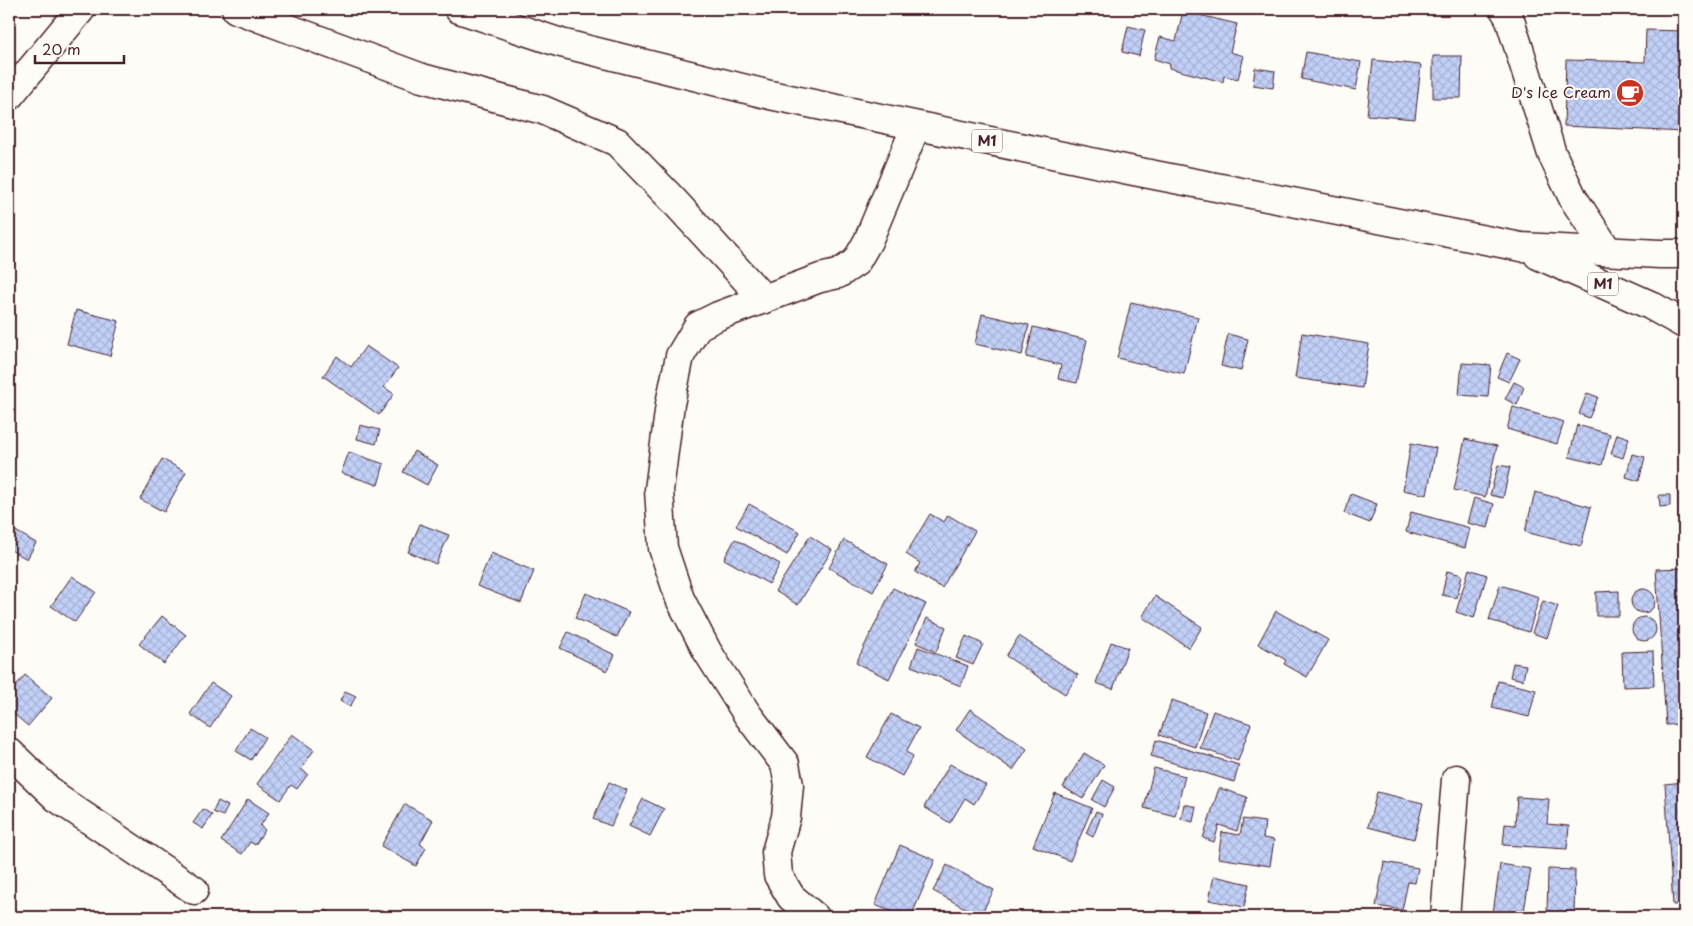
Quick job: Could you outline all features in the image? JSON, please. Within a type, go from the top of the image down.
[{"type":"main road","points":[[9,96],[82,9]]},
{"type":"main road","points":[[236,9],[422,78],[543,110],[617,142],[764,299]]},
{"type":"main road","name":"M1","points":[[459,9],[580,47],[770,95],[1139,172],[1521,247],[1684,254]]},
{"type":"main road","points":[[1504,9],[1509,17],[1552,154],[1573,198],[1607,250]]},
{"type":"main road","points":[[815,917],[791,897],[778,875],[776,852],[786,817],[789,785],[784,764],[747,714],[707,650],[680,599],[663,548],[659,490],[670,404],[680,356],[698,326],[718,316],[820,278],[838,274],[856,262],[868,241],[916,126]]},
{"type":"main road","name":"M1","points":[[1521,247],[1586,275],[1684,324]]},
{"type":"main road","points":[[9,752],[57,798],[194,890]]},
{"type":"main road","points":[[1444,917],[1456,779]]},
{"type":"building","points":[[1183,11],[1237,24],[1230,52],[1244,56],[1238,79],[1224,76],[1223,82],[1169,68],[1170,64],[1154,59],[1160,37],[1176,41]]},
{"type":"building","points":[[1128,26],[1145,30],[1139,56],[1122,52]]},
{"type":"building","points":[[1646,30],[1684,31],[1684,132],[1564,126],[1566,60],[1645,62]]},
{"type":"building","points":[[1306,52],[1361,62],[1356,90],[1301,79]]},
{"type":"building","points":[[1433,56],[1462,56],[1461,98],[1433,98]]},
{"type":"building","points":[[1373,60],[1421,65],[1415,119],[1367,115]]},
{"type":"building","points":[[1255,68],[1275,71],[1273,88],[1253,85]]},
{"type":"building","points":[[1131,302],[1198,317],[1184,374],[1117,358]]},
{"type":"building","points":[[76,310],[119,321],[110,356],[67,344]]},
{"type":"building","points":[[982,314],[1029,325],[1022,355],[975,344]]},
{"type":"building","points":[[1033,327],[1087,340],[1077,383],[1058,379],[1061,365],[1026,357]]},
{"type":"building","points":[[1302,333],[1369,344],[1362,388],[1295,378]]},
{"type":"building","points":[[1228,334],[1248,339],[1241,371],[1221,366]]},
{"type":"building","points":[[366,346],[398,368],[384,387],[394,394],[379,415],[323,376],[337,356],[351,367]]},
{"type":"building","points":[[1507,353],[1520,359],[1509,382],[1497,377]]},
{"type":"building","points":[[1462,363],[1491,365],[1488,397],[1459,395]]},
{"type":"building","points":[[1514,382],[1524,387],[1517,405],[1505,399]]},
{"type":"building","points":[[1587,393],[1598,397],[1589,418],[1579,414]]},
{"type":"building","points":[[1513,407],[1564,422],[1557,444],[1507,429]]},
{"type":"building","points":[[360,425],[380,430],[376,444],[357,439]]},
{"type":"building","points":[[1577,425],[1610,434],[1602,465],[1569,457]]},
{"type":"building","points":[[1617,434],[1629,438],[1623,458],[1611,454]]},
{"type":"building","points":[[1465,439],[1497,446],[1485,497],[1454,490]]},
{"type":"building","points":[[1411,443],[1436,448],[1427,495],[1403,490]]},
{"type":"building","points":[[414,451],[438,465],[427,485],[403,472]]},
{"type":"building","points":[[349,452],[384,464],[378,485],[341,473]]},
{"type":"building","points":[[1632,454],[1645,457],[1639,481],[1626,477]]},
{"type":"building","points":[[162,459],[186,472],[164,512],[140,499]]},
{"type":"building","points":[[1498,465],[1510,467],[1503,498],[1490,495]]},
{"type":"building","points":[[1678,491],[1684,491],[1684,539],[1679,539]]},
{"type":"building","points":[[1535,492],[1591,507],[1581,546],[1525,532]]},
{"type":"building","points":[[1351,494],[1377,504],[1370,523],[1344,513]]},
{"type":"building","points":[[1659,495],[1670,495],[1670,506],[1660,507]]},
{"type":"building","points":[[1474,498],[1494,504],[1488,528],[1467,523]]},
{"type":"building","points":[[749,504],[800,532],[787,555],[736,526]]},
{"type":"building","points":[[1411,512],[1470,528],[1465,548],[1406,532]]},
{"type":"building","points":[[930,514],[944,522],[948,515],[975,531],[942,588],[915,572],[920,563],[906,554]]},
{"type":"building","points":[[420,524],[449,535],[436,564],[408,552]]},
{"type":"building","points":[[9,527],[36,543],[27,559],[9,549]]},
{"type":"building","points":[[810,536],[832,550],[798,605],[775,591]]},
{"type":"building","points":[[735,539],[780,564],[769,584],[724,559]]},
{"type":"building","points":[[844,540],[888,564],[873,592],[829,568]]},
{"type":"building","points":[[491,553],[534,571],[521,603],[477,586]]},
{"type":"building","points":[[1684,568],[1684,724],[1666,725],[1656,569]]},
{"type":"building","points":[[1469,569],[1487,575],[1474,618],[1456,612]]},
{"type":"building","points":[[1447,571],[1462,575],[1457,598],[1442,595]]},
{"type":"building","points":[[72,576],[96,592],[75,622],[51,606]]},
{"type":"building","points":[[1500,585],[1539,597],[1529,632],[1489,620]]},
{"type":"building","points":[[893,588],[926,604],[889,679],[856,663]]},
{"type":"building","points":[[1643,589],[1652,592],[1655,601],[1652,610],[1643,613],[1634,610],[1631,601],[1634,592]]},
{"type":"building","points":[[1619,591],[1619,616],[1596,616],[1596,592]]},
{"type":"building","points":[[586,593],[629,612],[617,637],[575,618]]},
{"type":"building","points":[[1155,596],[1202,627],[1189,648],[1142,617]]},
{"type":"building","points":[[1543,601],[1558,606],[1547,638],[1532,633]]},
{"type":"building","points":[[1276,611],[1328,640],[1307,677],[1284,664],[1286,660],[1258,644]]},
{"type":"building","points":[[162,616],[186,635],[164,664],[139,644]]},
{"type":"building","points":[[1644,617],[1653,620],[1656,629],[1653,638],[1644,641],[1635,638],[1632,629],[1635,620]]},
{"type":"building","points":[[927,618],[946,627],[936,652],[916,643]]},
{"type":"building","points":[[568,632],[615,655],[607,671],[560,648]]},
{"type":"building","points":[[966,636],[983,644],[973,665],[956,658]]},
{"type":"building","points":[[1019,636],[1078,675],[1065,694],[1006,656]]},
{"type":"building","points":[[1111,642],[1128,648],[1113,689],[1096,683]]},
{"type":"building","points":[[918,647],[968,666],[961,686],[911,666]]},
{"type":"building","points":[[1653,651],[1654,686],[1623,687],[1622,652]]},
{"type":"building","points":[[1513,663],[1526,665],[1523,680],[1510,677]]},
{"type":"building","points":[[25,675],[52,698],[28,726],[9,710],[9,694]]},
{"type":"building","points":[[1498,681],[1536,690],[1529,717],[1492,708]]},
{"type":"building","points":[[211,683],[231,696],[210,728],[190,714]]},
{"type":"building","points":[[345,691],[356,696],[350,707],[340,701]]},
{"type":"building","points":[[1172,700],[1206,712],[1195,747],[1159,735]]},
{"type":"building","points":[[970,709],[1027,749],[1013,770],[956,730]]},
{"type":"building","points":[[1213,711],[1251,724],[1238,761],[1200,748]]},
{"type":"building","points":[[891,714],[919,728],[906,752],[913,756],[902,776],[867,757]]},
{"type":"building","points":[[250,728],[265,737],[251,760],[236,751]]},
{"type":"building","points":[[292,734],[314,750],[301,769],[308,774],[297,789],[291,785],[280,800],[257,784]]},
{"type":"building","points":[[1156,740],[1239,765],[1234,782],[1151,756]]},
{"type":"building","points":[[1084,753],[1104,765],[1083,799],[1063,787]]},
{"type":"building","points":[[950,764],[986,785],[974,804],[965,798],[950,823],[924,807]]},
{"type":"building","points":[[1154,768],[1185,776],[1175,816],[1144,808]]},
{"type":"building","points":[[1103,780],[1115,787],[1104,807],[1092,800]]},
{"type":"building","points":[[609,782],[627,790],[611,826],[593,819]]},
{"type":"building","points":[[1684,782],[1684,904],[1673,905],[1665,784]]},
{"type":"building","points":[[1219,788],[1247,797],[1237,831],[1219,825],[1214,842],[1203,838]]},
{"type":"building","points":[[1377,792],[1423,803],[1414,839],[1368,827]]},
{"type":"building","points":[[1055,793],[1092,808],[1070,861],[1033,846]]},
{"type":"building","points":[[1517,797],[1549,799],[1547,824],[1569,826],[1567,849],[1503,845],[1505,824],[1515,825]]},
{"type":"building","points":[[248,799],[269,813],[260,826],[265,830],[255,845],[250,842],[242,854],[221,841]]},
{"type":"building","points":[[643,799],[664,809],[650,836],[629,826]]},
{"type":"building","points":[[218,801],[228,806],[223,816],[213,812]]},
{"type":"building","points":[[405,804],[433,820],[420,844],[426,848],[416,866],[381,846]]},
{"type":"building","points":[[1184,804],[1196,807],[1193,822],[1181,819]]},
{"type":"building","points":[[203,809],[212,815],[203,829],[193,823]]},
{"type":"building","points":[[1096,811],[1102,814],[1093,837],[1086,833]]},
{"type":"building","points":[[1243,819],[1265,822],[1263,838],[1274,840],[1270,866],[1218,858],[1222,832],[1240,835]]},
{"type":"building","points":[[900,845],[935,860],[911,917],[905,917],[875,905]]},
{"type":"building","points":[[1384,862],[1418,868],[1415,883],[1408,882],[1402,910],[1376,906]]},
{"type":"building","points":[[1500,864],[1531,869],[1523,917],[1493,913]]},
{"type":"building","points":[[947,865],[994,890],[980,916],[933,891]]},
{"type":"building","points":[[1548,869],[1575,870],[1574,917],[1547,917]]},
{"type":"building","points":[[1214,876],[1249,884],[1244,907],[1209,900]]},
{"type":"building","points":[[326,910],[339,917],[322,917]]},
{"type":"place","name":"D's Ice Cream","points":[[1630,93]]}]
